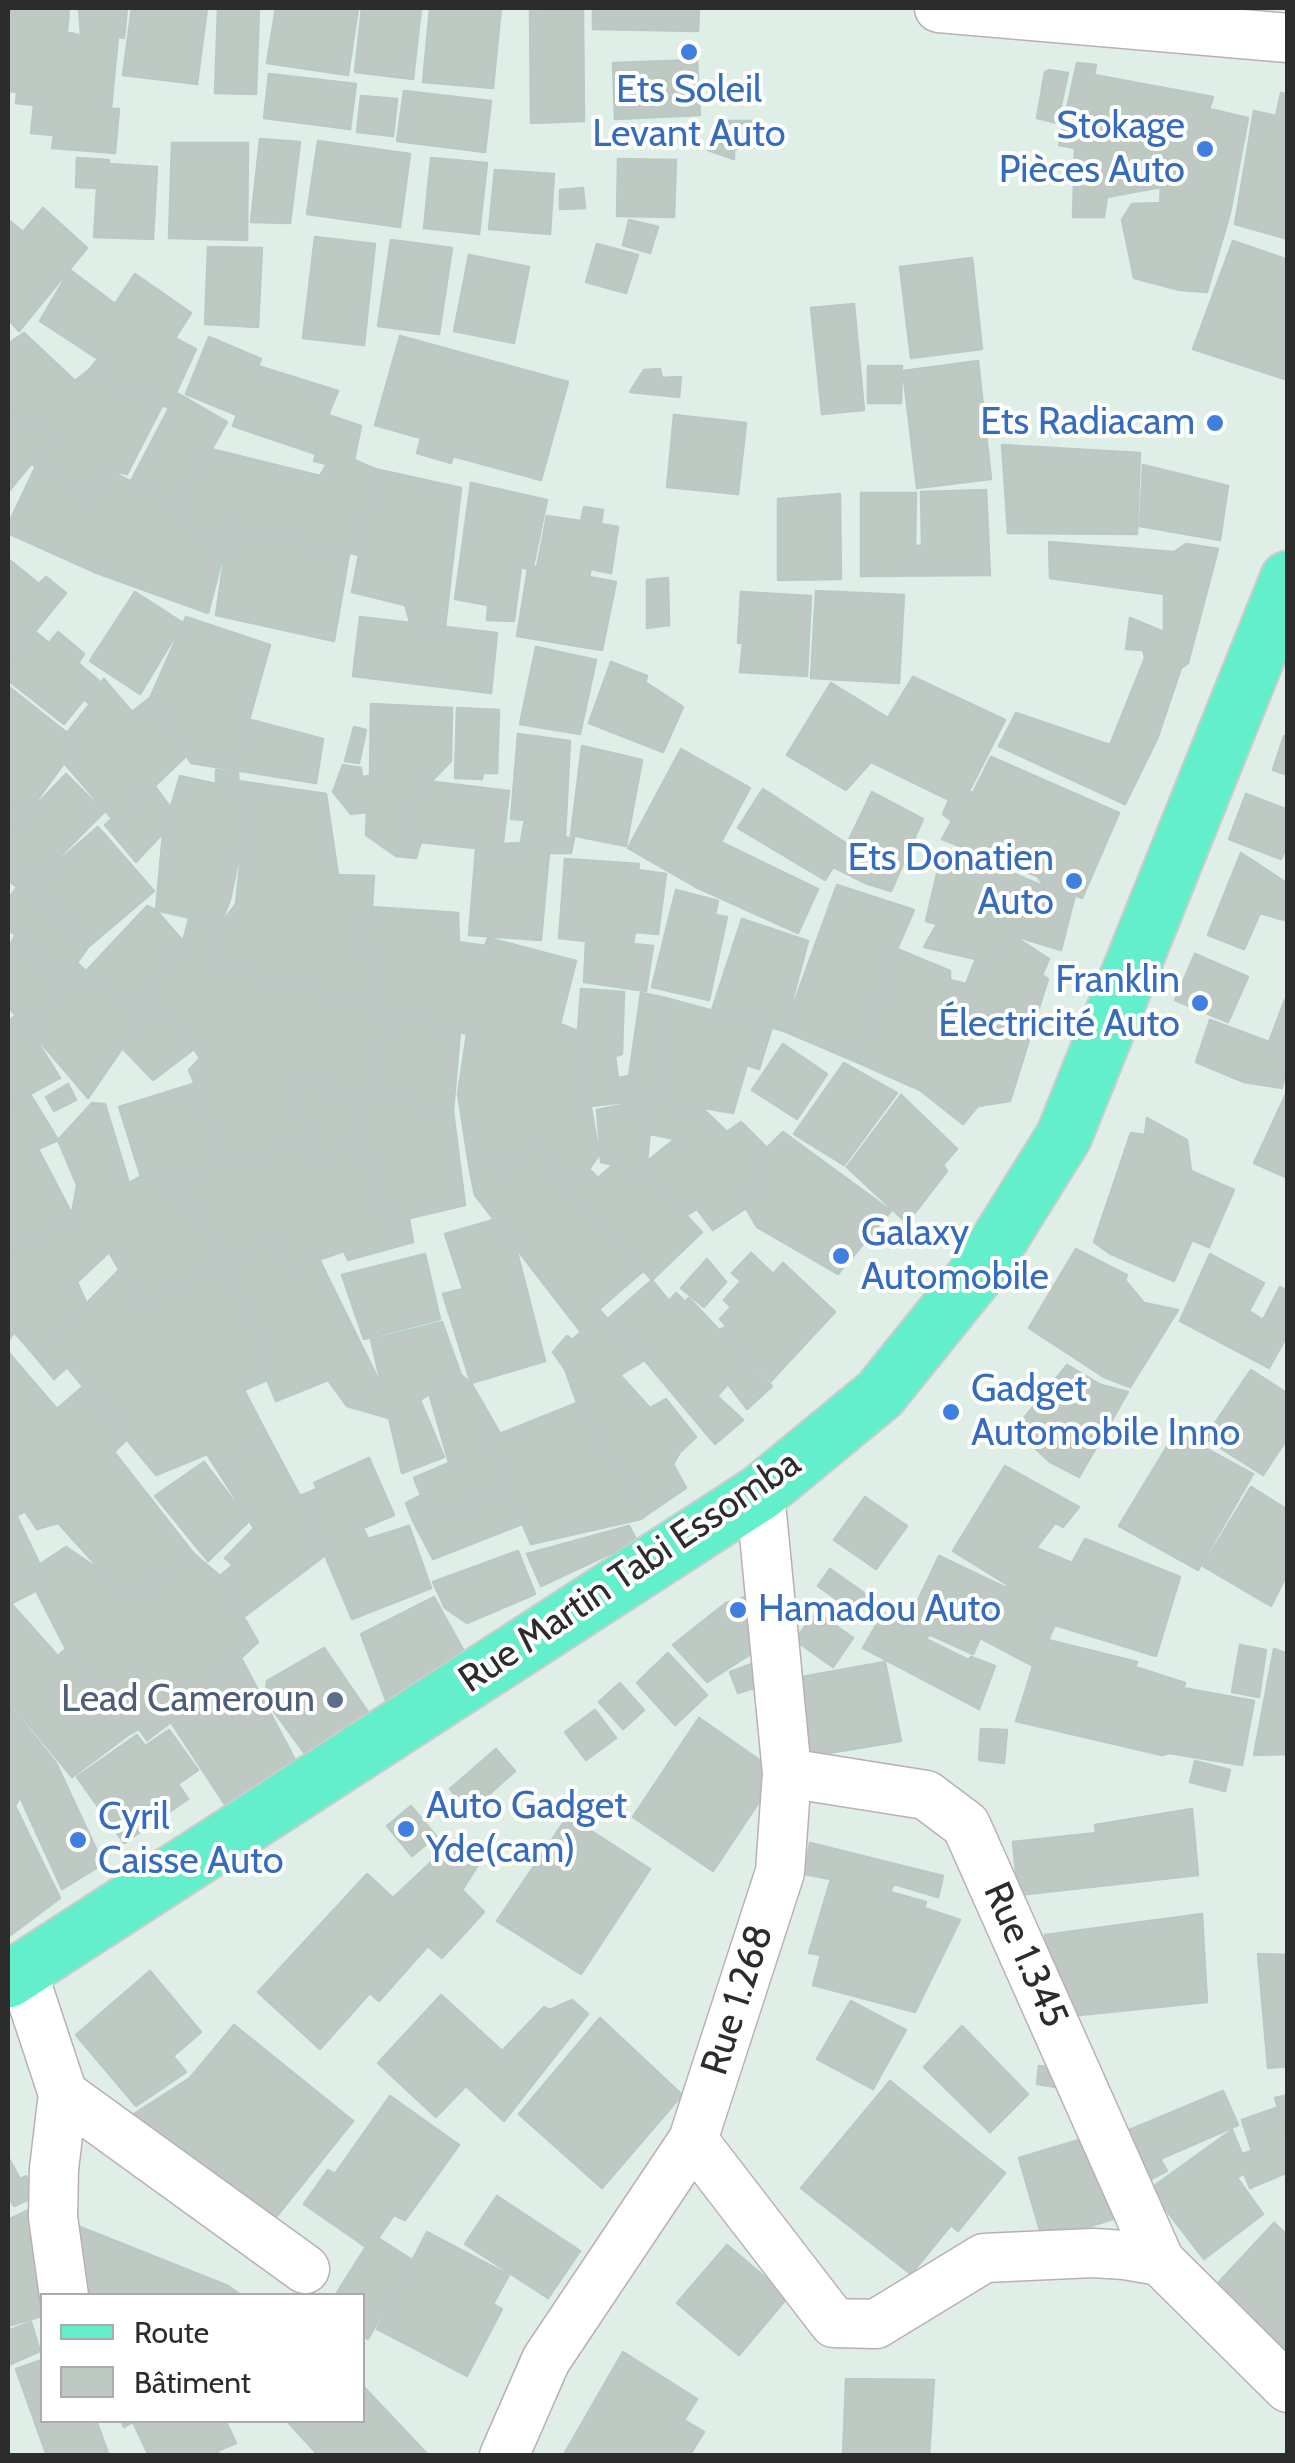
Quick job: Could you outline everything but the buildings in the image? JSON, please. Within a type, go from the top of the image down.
[{"type":"main road","name":"Rue Martin Tabi Essomba","points":[[14,1975],[760,1493],[880,1394],[982,1266],[1064,1136],[1283,603]]},
{"type":"street","points":[[940,8],[1288,38]]},
{"type":"street","name":"Rue 1.268","points":[[504,2456],[546,2360],[693,2140],[780,1872],[787,1773],[760,1493]]},
{"type":"street","name":"Rue 1.345","points":[[787,1773],[926,1794],[966,1825],[1160,2261]]},
{"type":"street","points":[[14,1975],[63,2094],[54,2168],[53,2218],[64,2293]]},
{"type":"street","points":[[63,2094],[305,2270]]},
{"type":"street","points":[[693,2140],[834,2323],[876,2324],[984,2258],[1093,2253],[1160,2261],[1288,2388]]},
{"type":"place","name":"Ets Soleil Levant Auto","points":[[689,52]]},
{"type":"place","name":"Stokage Pièces Auto","points":[[1205,149]]},
{"type":"place","name":"Ets Radiacam","points":[[1215,423]]},
{"type":"place","name":"Ets Donatien Auto","points":[[1074,881]]},
{"type":"place","name":"Franklin Électricité Auto","points":[[1200,1003]]},
{"type":"place","name":"Galaxy Automobile","points":[[841,1256]]},
{"type":"place","name":"Gadget Automobile Inno","points":[[951,1412]]},
{"type":"place","name":"Hamadou Auto","points":[[738,1610]]},
{"type":"place","name":"Lead Cameroun","points":[[335,1700]]},
{"type":"place","name":"Auto Gadget Yde(cam)","points":[[406,1829]]},
{"type":"place","name":"Cyril Caisse Auto","points":[[78,1840]]}]
